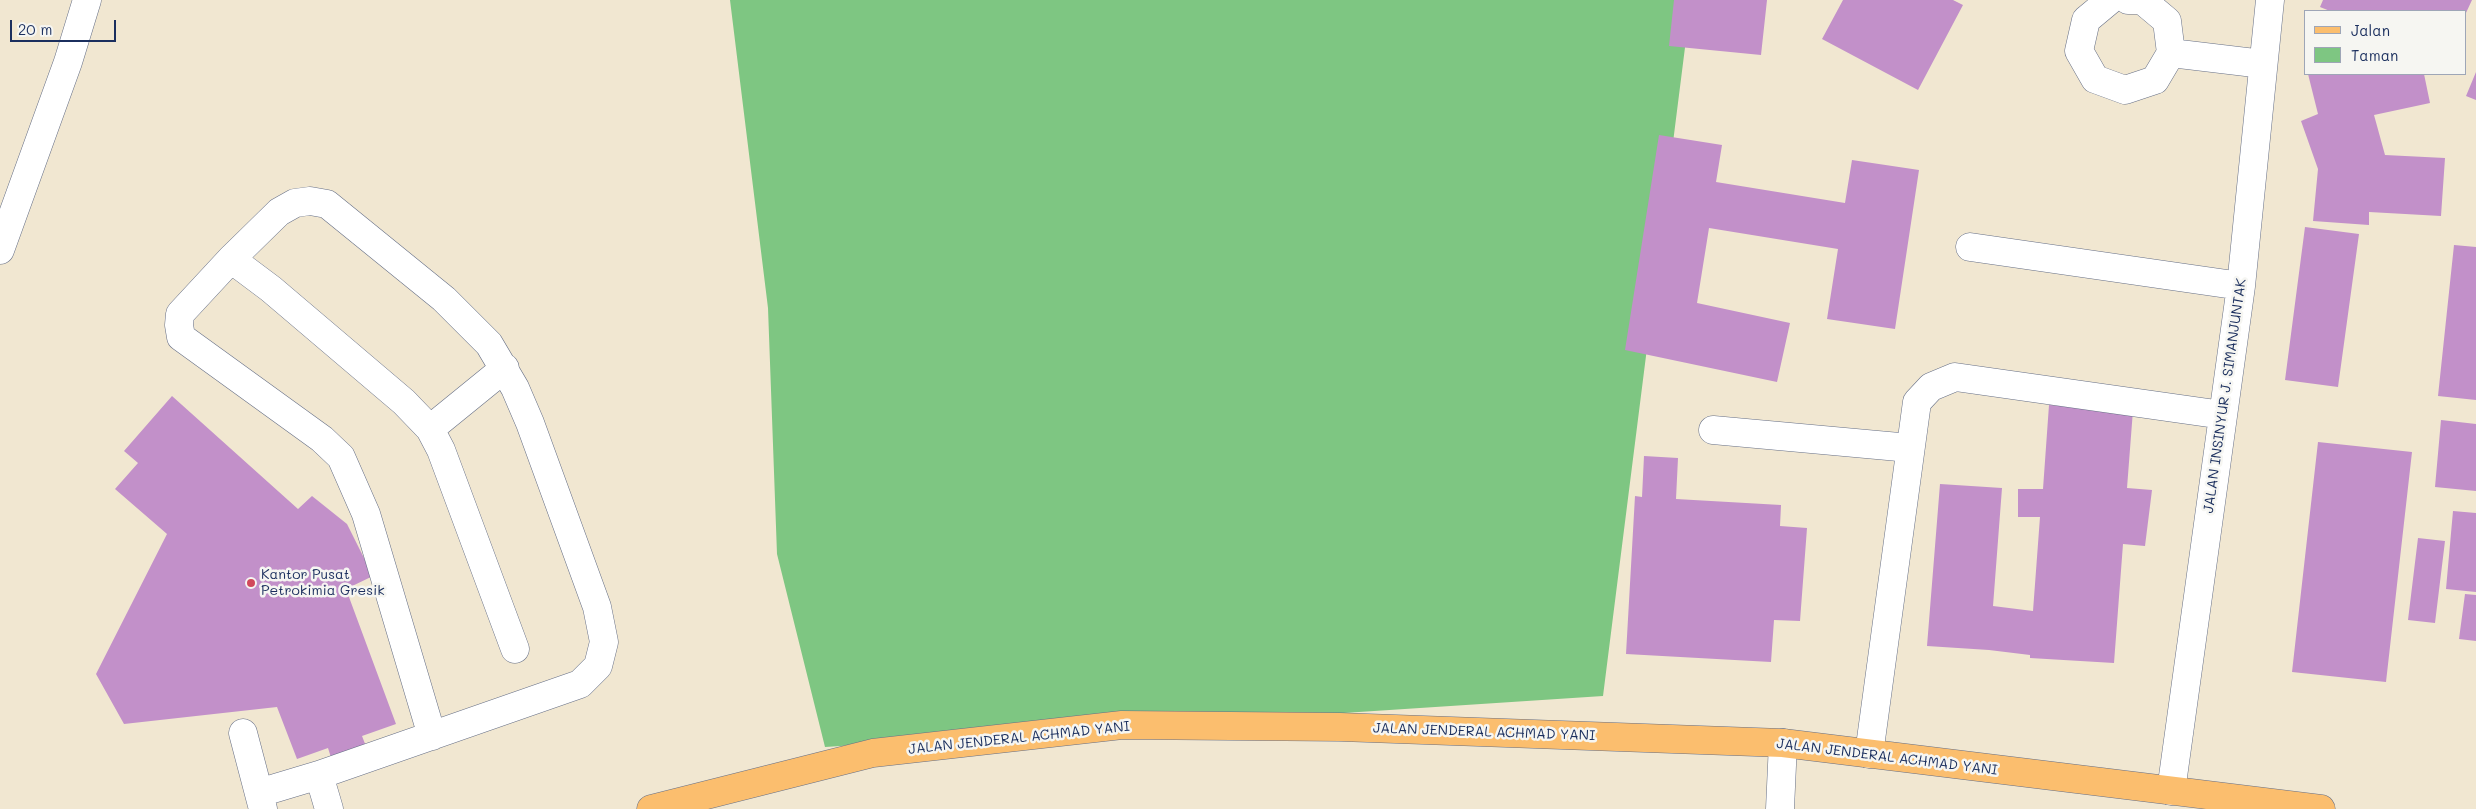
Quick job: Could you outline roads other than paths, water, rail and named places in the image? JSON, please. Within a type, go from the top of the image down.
[{"type":"main road","name":"JALAN JENDERAL ACHMAD YANI","points":[[651,809],[873,753],[1122,725],[1340,727],[1783,743],[2308,808]]},
{"type":"street","points":[[0,250],[68,62],[87,0]]},
{"type":"street","points":[[2110,0],[2086,20],[2079,51],[2095,79],[2125,90],[2155,80],[2171,53],[2167,21],[2142,0],[2128,0]]},
{"type":"street","name":"JALAN INSINYUR J. SIMANJUNTAK","points":[[2171,791],[2241,286],[2270,0]]},
{"type":"street","points":[[2171,53],[2263,64]]},
{"type":"street","points":[[243,733],[261,801],[319,775],[432,736],[580,684],[598,666],[604,642],[597,607],[530,423],[505,368],[489,344],[444,299],[327,204],[310,201],[295,203],[279,212],[231,259],[180,314],[181,337],[322,439],[341,457],[356,486],[366,514],[432,736]]},
{"type":"street","points":[[1970,247],[2241,286]]},
{"type":"street","points":[[231,259],[271,289],[397,396],[430,428],[441,450],[515,649]]},
{"type":"street","points":[[430,428],[505,368]]},
{"type":"street","points":[[1869,754],[1917,402],[1931,387],[1955,377],[2223,415]]},
{"type":"street","points":[[1713,430],[1910,448]]},
{"type":"street","points":[[1780,809],[1783,743]]},
{"type":"street","points":[[319,775],[329,809]]},
{"type":"place","name":"Kantor Pusat Petrokimia Gresik","points":[[251,583]]}]
